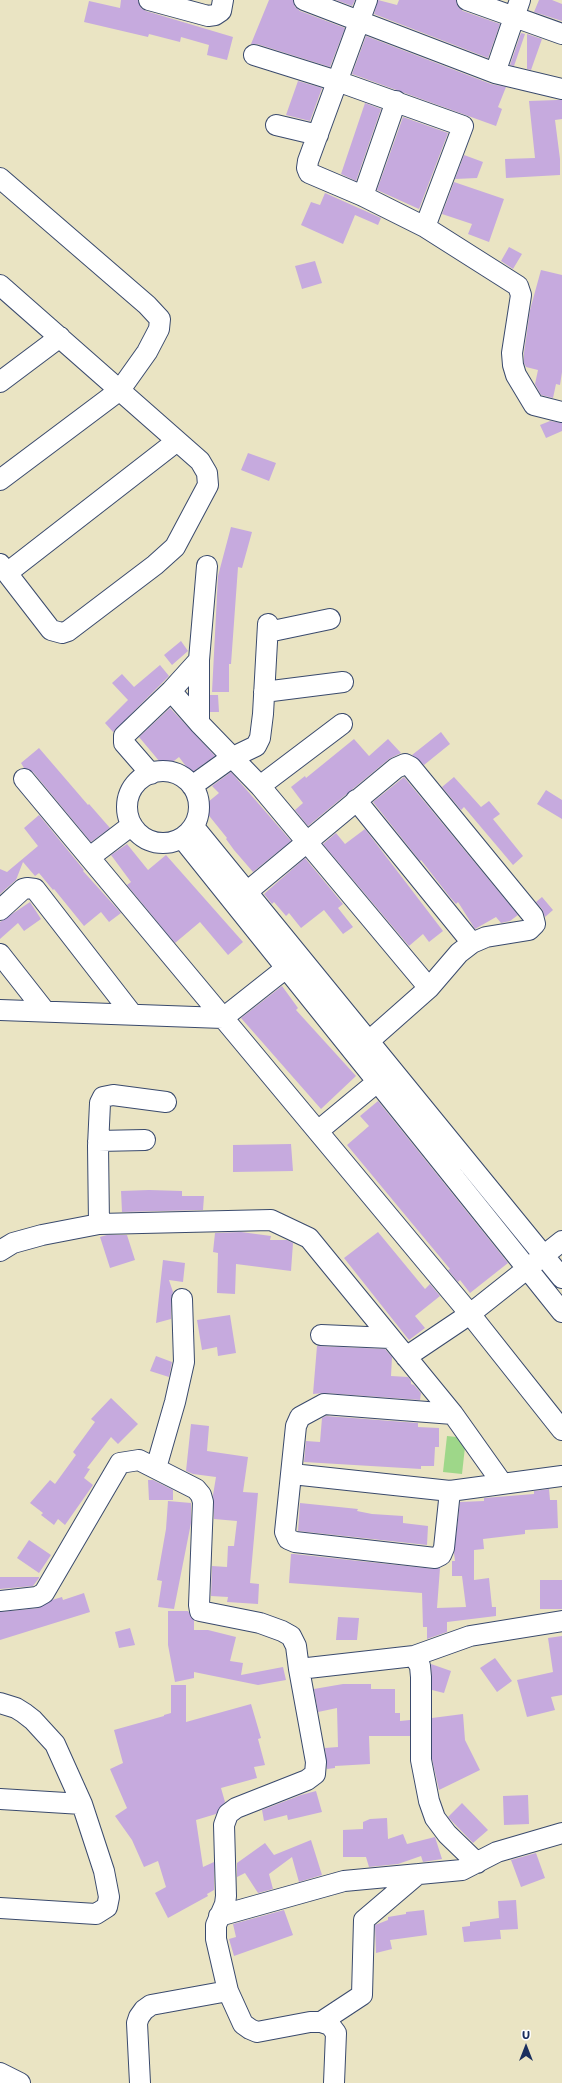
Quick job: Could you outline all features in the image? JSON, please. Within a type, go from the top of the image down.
[{"type":"street","points":[[154,1],[208,16],[215,15],[221,11],[223,0]]},
{"type":"street","points":[[304,0],[495,73],[562,89]]},
{"type":"street","points":[[367,0],[308,161],[307,168],[309,173],[363,196],[425,227],[518,286],[521,296],[512,353],[516,375],[534,405],[561,407]]},
{"type":"street","points":[[467,0],[517,9],[562,34]]},
{"type":"street","points":[[495,73],[517,9]]},
{"type":"street","points":[[254,55],[396,101],[463,126],[425,227]]},
{"type":"street","points":[[363,196],[396,101]]},
{"type":"street","points":[[276,125],[318,135]]},
{"type":"street","points":[[0,178],[147,305],[160,319],[159,329],[147,352],[120,390],[0,480]]},
{"type":"street","points":[[0,285],[200,461],[207,473],[208,485],[175,548],[155,566],[68,631],[62,633],[51,630],[4,569],[177,441]]},
{"type":"street","points":[[0,382],[60,337]]},
{"type":"street","points":[[199,723],[199,660],[207,566]]},
{"type":"street","points":[[192,786],[231,758],[256,746],[260,738],[268,628],[330,619]]},
{"type":"street","points":[[150,774],[124,743],[124,736],[171,692],[199,660]]},
{"type":"street","points":[[264,692],[343,682]]},
{"type":"street","points":[[171,692],[231,758],[260,786],[306,843],[429,988]]},
{"type":"street","points":[[260,786],[342,724]]},
{"type":"street","points":[[248,891],[356,800],[396,768],[405,764],[411,767],[535,920],[533,927],[529,930],[486,937],[472,943],[459,953],[429,988],[369,1041]]},
{"type":"street","points":[[160,771],[176,773],[190,782],[198,796],[200,812],[188,833],[167,844],[150,842],[137,832],[128,819],[126,802],[132,787],[144,776],[150,774],[160,771]]},
{"type":"street","points":[[24,779],[470,1314],[562,1430]]},
{"type":"street","points":[[356,800],[472,943]]},
{"type":"street","points":[[90,857],[132,825]]},
{"type":"street","points":[[188,833],[248,891],[369,1041],[384,1076],[562,1312]]},
{"type":"street","points":[[188,833],[286,970],[384,1076],[562,1278]]},
{"type":"street","points":[[0,910],[23,890],[28,888],[35,890],[132,1014]]},
{"type":"street","points":[[0,954],[44,1010]]},
{"type":"street","points":[[0,1010],[44,1010],[223,1018],[286,970],[301,956]]},
{"type":"street","points":[[318,1131],[384,1076]]},
{"type":"street","points":[[99,1224],[98,1141],[100,1103],[103,1097],[113,1095],[166,1102]]},
{"type":"street","points":[[98,1141],[145,1140]]},
{"type":"street","points":[[0,1251],[13,1243],[42,1235],[99,1224],[271,1220],[309,1238],[453,1414],[502,1483]]},
{"type":"street","points":[[406,1358],[470,1314],[544,1257],[562,1241]]},
{"type":"street","points":[[156,1468],[175,1402],[184,1362],[182,1299]]},
{"type":"street","points":[[321,1335],[390,1338]]},
{"type":"street","points":[[450,1491],[441,1556],[435,1558],[295,1542],[288,1539],[285,1532],[296,1426],[300,1417],[324,1404],[453,1414]]},
{"type":"street","points":[[0,1601],[33,1598],[44,1593],[120,1463],[139,1460],[196,1489],[203,1502],[200,1611],[260,1623],[282,1631],[290,1636],[296,1646],[316,1762],[315,1774],[307,1780],[236,1808],[228,1814],[224,1826],[226,1896],[225,1904],[216,1925],[216,1939],[228,1991],[243,2024],[254,2031],[258,2032],[310,2022],[321,2022],[330,2025],[336,2033],[334,2083]]},
{"type":"street","points":[[292,1474],[450,1491],[562,1476]]},
{"type":"street","points":[[299,1669],[414,1656],[470,1636],[562,1621]]},
{"type":"street","points":[[414,1656],[420,1666],[421,1760],[429,1802],[435,1818],[447,1834],[477,1863]]},
{"type":"street","points":[[0,1704],[16,1708],[34,1720],[55,1744],[82,1804],[104,1871],[109,1897],[107,1907],[96,1914],[0,1908]]},
{"type":"street","points":[[0,1800],[82,1804]]},
{"type":"street","points":[[219,1916],[344,1881],[462,1870],[496,1852],[562,1833]]},
{"type":"street","points":[[321,2022],[362,1995],[364,1920],[418,1874]]},
{"type":"street","points":[[140,2083],[137,2023],[138,2017],[144,2010],[151,2005],[228,1991]]},
{"type":"street","points":[[0,2073],[20,2083]]},
{"type":"green space","points":[[447,1436],[466,1438],[462,1474],[443,1472]]},
{"type":"building","points":[[121,0],[138,0],[141,8],[146,11],[233,37],[227,60],[207,55],[209,45],[181,37],[180,42],[149,34],[148,37],[84,22],[89,1],[120,8]]},
{"type":"building","points":[[269,0],[293,0],[295,7],[300,11],[345,28],[330,67],[257,44],[251,44]]},
{"type":"building","points":[[336,0],[355,0],[352,6]]},
{"type":"building","points":[[378,0],[397,5],[399,0],[456,0],[458,7],[463,11],[500,24],[488,58],[374,14]]},
{"type":"building","points":[[539,0],[552,0],[562,4],[562,21],[534,12]]},
{"type":"building","points":[[521,33],[525,34],[514,66],[510,65]]},
{"type":"building","points":[[527,34],[542,39],[531,70],[527,69]]},
{"type":"building","points":[[366,36],[491,84],[506,87],[498,107],[502,109],[496,126],[352,74]]},
{"type":"building","points":[[298,81],[322,88],[310,121],[286,115]]},
{"type":"building","points":[[562,100],[562,119],[555,120],[560,159],[560,175],[506,178],[505,159],[535,158],[529,101]]},
{"type":"building","points":[[365,103],[381,109],[356,181],[341,174]]},
{"type":"building","points":[[403,117],[448,133],[419,209],[377,190]]},
{"type":"building","points":[[464,155],[483,162],[477,178],[455,179]]},
{"type":"building","points":[[454,182],[504,199],[489,242],[468,234],[472,224],[442,214]]},
{"type":"building","points":[[325,193],[381,218],[378,225],[355,215],[343,244],[301,225],[311,202],[320,205]]},
{"type":"building","points":[[509,247],[522,254],[513,269],[501,261]]},
{"type":"building","points":[[315,261],[322,283],[302,289],[295,266]]},
{"type":"building","points":[[541,270],[562,275],[562,372],[560,385],[556,384],[553,398],[541,395],[535,384],[538,370],[526,367],[524,363],[530,310]]},
{"type":"building","points":[[550,421],[562,423],[562,431],[546,438],[540,425]]},
{"type":"building","points":[[248,453],[276,463],[269,481],[241,470]]},
{"type":"building","points":[[231,527],[252,532],[242,568],[238,567],[231,664],[229,664],[229,692],[212,692],[218,576]]},
{"type":"building","points":[[181,641],[188,651],[172,665],[164,655]]},
{"type":"building","points":[[160,665],[169,676],[113,732],[105,723],[128,700],[112,683],[122,674],[134,687]]},
{"type":"building","points":[[210,695],[218,695],[219,712],[210,712]]},
{"type":"building","points":[[170,708],[215,756],[191,773],[179,757],[165,768],[139,737]]},
{"type":"building","points":[[441,732],[450,744],[424,765],[412,755]]},
{"type":"building","points":[[354,739],[369,756],[388,739],[401,753],[389,759],[308,826],[295,810],[303,803],[291,787],[305,776],[306,778]]},
{"type":"building","points":[[39,748],[110,828],[91,842],[33,772],[24,768],[21,763]]},
{"type":"building","points":[[231,772],[291,841],[253,872],[234,850],[226,839],[227,838],[202,807],[219,793],[212,786]]},
{"type":"building","points":[[404,777],[518,915],[510,921],[501,923],[496,917],[475,929],[458,902],[456,904],[449,896],[373,802]]},
{"type":"building","points":[[454,777],[481,807],[489,801],[500,814],[493,819],[523,856],[513,865],[464,807],[461,810],[442,787]]},
{"type":"building","points":[[546,790],[562,800],[562,819],[537,804]]},
{"type":"building","points":[[39,815],[84,870],[83,871],[121,913],[109,922],[101,912],[84,926],[39,873],[35,876],[23,862],[16,880],[0,894],[0,869],[7,872],[38,846],[24,828]]},
{"type":"building","points":[[365,829],[443,931],[429,942],[423,934],[409,946],[323,844],[336,833],[345,844]]},
{"type":"building","points":[[127,844],[148,870],[166,855],[243,942],[228,955],[200,922],[175,943],[127,885],[131,882],[111,855]]},
{"type":"building","points":[[305,858],[343,904],[338,908],[353,927],[343,934],[324,910],[301,928],[289,913],[286,916],[274,902],[272,904],[264,894]]},
{"type":"building","points":[[542,897],[553,910],[545,917],[542,909],[536,902]]},
{"type":"building","points":[[30,902],[41,919],[24,931],[18,923],[0,939],[0,922]]},
{"type":"building","points":[[282,986],[298,1008],[296,1010],[356,1076],[321,1109],[241,1018]]},
{"type":"building","points":[[378,1101],[508,1263],[470,1293],[460,1280],[458,1282],[448,1270],[450,1269],[347,1145],[369,1126],[360,1116]]},
{"type":"building","points":[[291,1144],[293,1171],[233,1172],[233,1145]]},
{"type":"building","points":[[121,1191],[182,1191],[182,1196],[204,1196],[203,1210],[122,1212]]},
{"type":"building","points":[[241,1232],[271,1236],[270,1240],[287,1240],[293,1243],[291,1271],[236,1264],[235,1294],[217,1293],[218,1253],[213,1252],[215,1233]]},
{"type":"building","points":[[378,1232],[425,1289],[430,1284],[440,1296],[415,1316],[425,1328],[409,1340],[344,1258]]},
{"type":"building","points":[[107,1235],[127,1235],[135,1260],[110,1268],[100,1237]]},
{"type":"building","points":[[163,1260],[185,1263],[183,1282],[169,1280],[173,1292],[171,1299],[171,1319],[156,1323]]},
{"type":"building","points":[[230,1315],[236,1353],[218,1356],[217,1347],[202,1350],[197,1320]]},
{"type":"building","points":[[317,1346],[385,1349],[392,1357],[391,1376],[408,1377],[411,1384],[414,1385],[421,1393],[420,1400],[325,1393],[313,1394]]},
{"type":"building","points":[[156,1356],[172,1362],[169,1377],[150,1371]]},
{"type":"building","points":[[111,1398],[138,1424],[118,1444],[111,1437],[87,1468],[90,1469],[84,1478],[93,1485],[65,1525],[58,1519],[54,1525],[41,1515],[43,1513],[30,1503],[50,1480],[55,1484],[76,1455],[73,1452],[95,1422],[91,1419]]},
{"type":"building","points":[[326,1416],[418,1423],[418,1427],[439,1428],[439,1447],[435,1447],[434,1466],[421,1466],[421,1469],[304,1462],[306,1441],[320,1442],[322,1418]]},
{"type":"building","points":[[191,1424],[209,1426],[207,1451],[248,1457],[243,1492],[258,1493],[250,1583],[259,1584],[258,1604],[227,1602],[228,1597],[211,1596],[212,1566],[227,1567],[228,1546],[234,1546],[237,1521],[214,1519],[213,1495],[216,1477],[193,1474],[186,1471]]},
{"type":"building","points":[[148,1480],[153,1480],[173,1490],[173,1500],[149,1500]]},
{"type":"building","points":[[549,1489],[550,1500],[557,1500],[558,1528],[525,1530],[525,1534],[483,1539],[484,1549],[474,1550],[474,1580],[489,1578],[492,1607],[496,1607],[496,1616],[447,1622],[447,1632],[427,1639],[427,1627],[423,1627],[422,1593],[289,1583],[291,1554],[434,1569],[440,1568],[437,1608],[466,1607],[462,1576],[452,1576],[452,1561],[455,1561],[454,1553],[460,1502],[484,1501],[484,1498],[534,1494],[534,1491]]},
{"type":"building","points":[[168,1501],[191,1503],[191,1523],[174,1609],[158,1607],[162,1581],[157,1580],[166,1529]]},
{"type":"building","points":[[300,1503],[358,1509],[357,1511],[372,1514],[403,1516],[403,1523],[428,1526],[427,1545],[298,1531]]},
{"type":"building","points":[[29,1540],[51,1555],[39,1573],[17,1558]]},
{"type":"building","points":[[0,1577],[39,1578],[33,1586],[0,1589]]},
{"type":"building","points":[[540,1580],[562,1580],[562,1609],[540,1609]]},
{"type":"building","points":[[84,1593],[90,1612],[0,1640],[0,1612],[39,1608],[52,1600],[62,1597],[63,1600]]},
{"type":"building","points":[[168,1611],[188,1611],[194,1620],[194,1630],[208,1630],[236,1637],[230,1661],[243,1663],[241,1675],[283,1667],[286,1680],[258,1685],[194,1672],[194,1678],[175,1682],[168,1645]]},
{"type":"building","points":[[338,1617],[359,1618],[357,1640],[336,1640]]},
{"type":"building","points":[[130,1628],[135,1645],[119,1648],[115,1632]]},
{"type":"building","points":[[562,1636],[562,1695],[551,1697],[555,1710],[527,1717],[517,1680],[553,1672],[548,1638]]},
{"type":"building","points":[[495,1658],[512,1681],[497,1692],[480,1668]]},
{"type":"building","points":[[431,1664],[451,1671],[444,1693],[432,1690]]},
{"type":"building","points":[[343,1684],[371,1684],[371,1689],[395,1689],[395,1713],[400,1713],[400,1721],[410,1720],[410,1736],[369,1736],[370,1764],[335,1766],[335,1768],[327,1769],[325,1748],[338,1747],[337,1708],[318,1712],[314,1689]]},
{"type":"building","points":[[171,1685],[186,1685],[186,1722],[251,1704],[261,1738],[258,1739],[265,1765],[254,1767],[257,1778],[221,1788],[225,1802],[216,1814],[196,1820],[203,1867],[214,1862],[214,1890],[207,1894],[208,1896],[168,1918],[155,1893],[166,1887],[158,1861],[144,1867],[132,1840],[115,1816],[127,1808],[110,1769],[123,1763],[114,1730],[171,1713]]},
{"type":"building","points":[[463,1714],[465,1740],[480,1770],[439,1790],[432,1759],[432,1718]]},
{"type":"building","points":[[316,1791],[322,1812],[288,1820],[287,1815],[264,1821],[262,1810],[301,1795]]},
{"type":"building","points":[[528,1795],[529,1824],[504,1825],[503,1796]]},
{"type":"building","points":[[462,1803],[488,1830],[473,1843],[448,1817]]},
{"type":"building","points":[[387,1818],[388,1839],[403,1834],[407,1844],[435,1837],[442,1859],[423,1862],[421,1856],[398,1864],[369,1867],[366,1857],[343,1857],[343,1830],[363,1829],[363,1822],[370,1819]]},
{"type":"building","points":[[311,1840],[322,1875],[299,1882],[292,1857],[269,1874],[273,1889],[258,1893],[245,1873],[237,1877],[237,1863],[265,1843],[274,1855]]},
{"type":"building","points":[[536,1853],[545,1878],[521,1887],[511,1860]]},
{"type":"building","points":[[516,1900],[518,1929],[500,1930],[501,1939],[464,1942],[462,1927],[470,1926],[470,1922],[499,1918],[498,1901]]},
{"type":"building","points":[[284,1910],[293,1935],[234,1956],[229,1939],[236,1937],[233,1924]]},
{"type":"building","points":[[424,1910],[427,1935],[390,1940],[392,1949],[376,1953],[375,1925],[388,1920],[388,1917],[406,1914],[406,1912]]}]
